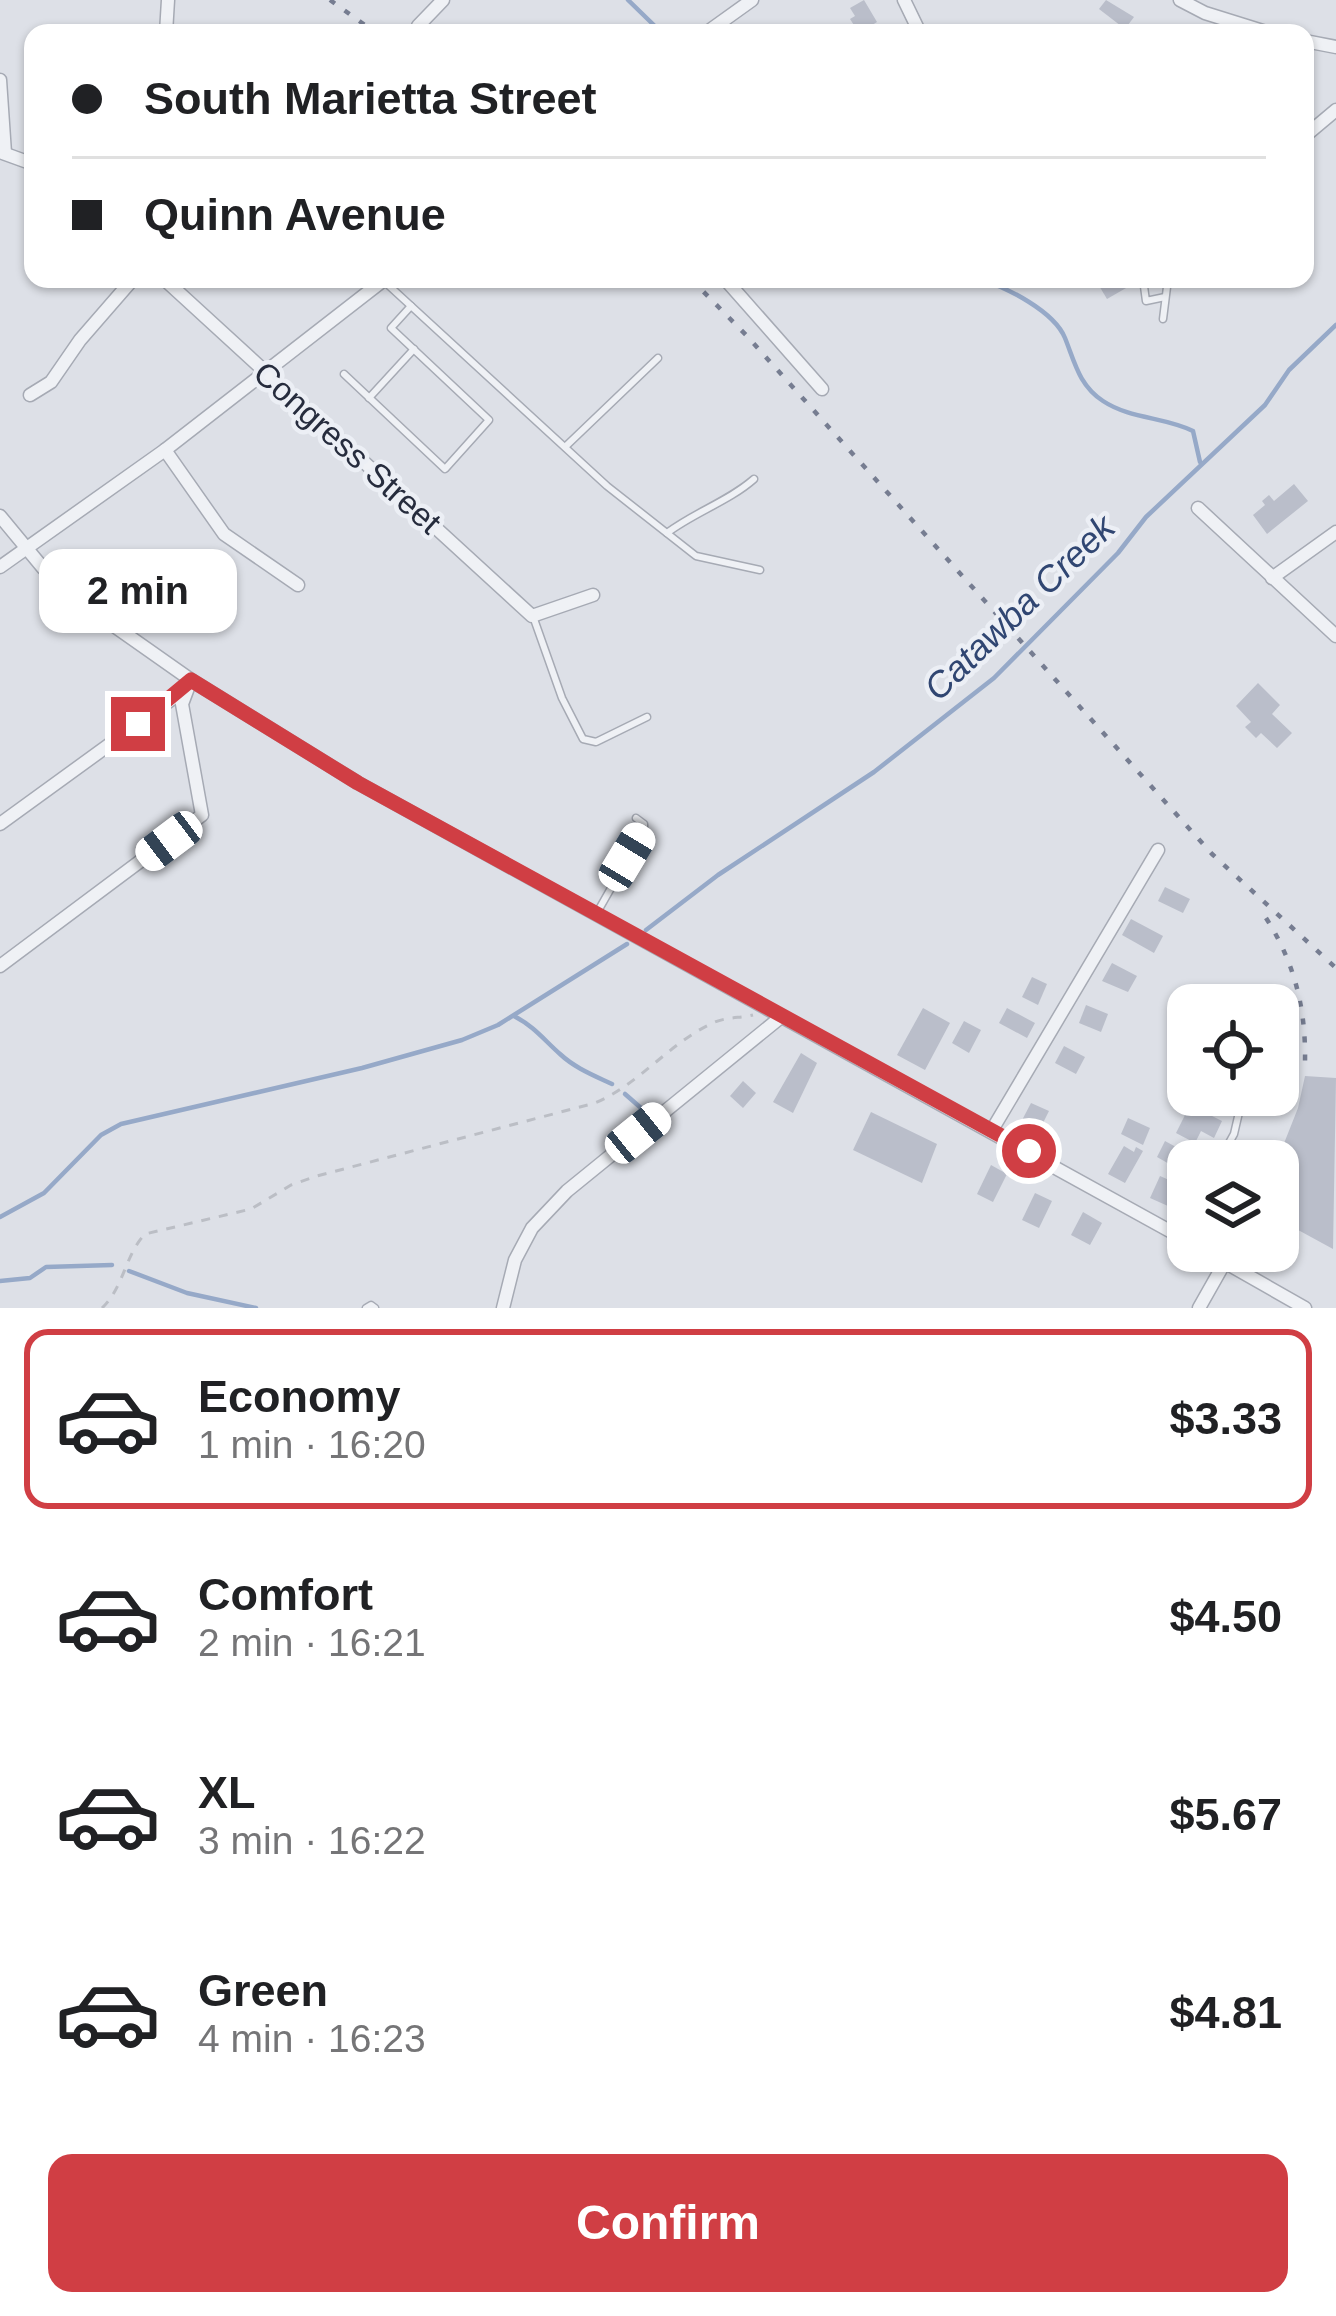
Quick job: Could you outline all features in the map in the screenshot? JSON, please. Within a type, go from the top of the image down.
[{"type":"street","points":[[420,24],[443,0]]},
{"type":"street","points":[[719,24],[752,0]]},
{"type":"street","points":[[1180,0],[1245,24]]},
{"type":"street","points":[[0,80],[2,153]]},
{"type":"street","points":[[30,394],[51,382],[125,288]]},
{"type":"street","name":"Congress Street","points":[[174,288],[532,616]]},
{"type":"street","points":[[0,567],[165,450],[374,288]]},
{"type":"street","points":[[733,288],[822,389]]},
{"type":"street","points":[[165,450],[224,534],[298,585]]},
{"type":"street","points":[[1198,508],[1336,636]]},
{"type":"street","points":[[0,516],[25,549],[110,623],[191,680],[358,783],[1167,1230]]},
{"type":"street","points":[[1273,578],[1336,532]]},
{"type":"street","points":[[532,616],[593,595]]},
{"type":"street","points":[[0,824],[172,699],[191,680]]},
{"type":"street","points":[[0,966],[202,815],[182,704],[191,680]]},
{"type":"street","points":[[992,1130],[1158,850]]},
{"type":"street","points":[[503,1308],[515,1260],[532,1228],[567,1191],[781,1017]]},
{"type":"street","points":[[1198,1308],[1219,1272]]},
{"type":"street","points":[[1242,1272],[1305,1308]]},
{"type":"lane","points":[[392,288],[566,447],[696,556],[760,570]]},
{"type":"lane","points":[[1144,288],[1146,301],[1165,297]]},
{"type":"lane","points":[[1163,319],[1166,288]]},
{"type":"lane","points":[[344,374],[445,469],[489,419],[391,328],[411,306]]},
{"type":"lane","points":[[369,398],[414,349]]},
{"type":"lane","points":[[566,447],[658,358]]},
{"type":"lane","points":[[667,532],[754,479]]},
{"type":"lane","points":[[532,616],[562,698],[583,739],[596,742],[646,717]]},
{"type":"lane","points":[[596,915],[644,830],[636,818]]},
{"type":"path","points":[[102,1308],[145,1234],[251,1209],[317,1176],[595,1103],[629,1084],[704,1028],[750,1017],[761,1006]]},
{"type":"building","points":[[864,0],[877,22],[853,24],[850,8]]},
{"type":"building","points":[[1106,0],[1134,17],[1129,24],[1118,24],[1099,9]]},
{"type":"building","points":[[1100,288],[1126,288],[1107,299]]},
{"type":"building","points":[[1294,484],[1308,501],[1267,534],[1253,515],[1269,495],[1274,501]]},
{"type":"building","points":[[1258,683],[1280,705],[1272,714],[1292,733],[1277,748],[1261,733],[1256,738],[1245,727],[1251,722],[1236,706]]},
{"type":"building","points":[[1165,887],[1190,899],[1183,913],[1158,901]]},
{"type":"building","points":[[1131,919],[1163,936],[1154,953],[1122,935]]},
{"type":"building","points":[[1112,963],[1137,976],[1128,992],[1102,981]]},
{"type":"building","points":[[1032,977],[1047,984],[1038,1005],[1022,997]]},
{"type":"building","points":[[1086,1005],[1108,1014],[1101,1032],[1079,1023]]},
{"type":"building","points":[[923,1008],[950,1023],[925,1070],[897,1055]]},
{"type":"building","points":[[1007,1008],[1035,1023],[1027,1038],[999,1023]]},
{"type":"building","points":[[964,1021],[981,1030],[969,1053],[952,1043]]},
{"type":"building","points":[[1064,1046],[1085,1057],[1076,1074],[1055,1063]]},
{"type":"building","points":[[801,1053],[817,1063],[793,1113],[773,1102]]},
{"type":"building","points":[[1305,1076],[1336,1078],[1333,1249],[1299,1230],[1299,1140],[1285,1140],[1295,1116],[1299,1116]]},
{"type":"building","points":[[743,1081],[756,1093],[743,1108],[730,1096]]},
{"type":"building","points":[[1031,1103],[1049,1111],[1038,1133],[1020,1124]]},
{"type":"building","points":[[871,1112],[937,1144],[922,1183],[853,1150]]},
{"type":"building","points":[[1184,1116],[1212,1116],[1222,1121],[1214,1138],[1201,1131],[1196,1140],[1176,1133]]},
{"type":"building","points":[[1128,1118],[1150,1128],[1143,1145],[1121,1134]]},
{"type":"building","points":[[1165,1141],[1167,1142],[1167,1163],[1157,1157]]},
{"type":"building","points":[[1124,1146],[1143,1151],[1125,1183],[1108,1174]]},
{"type":"building","points":[[991,1165],[1007,1174],[993,1202],[977,1194]]},
{"type":"building","points":[[1160,1176],[1167,1179],[1167,1206],[1150,1198]]},
{"type":"building","points":[[1035,1193],[1052,1201],[1039,1228],[1022,1220]]},
{"type":"building","points":[[1083,1212],[1102,1223],[1090,1245],[1071,1235]]},
{"type":"waterway","points":[[628,0],[653,24]]},
{"type":"waterway","points":[[1001,288],[1051,319],[1065,338],[1083,381],[1103,401],[1193,431],[1200,462]]},
{"type":"waterway","name":"Catawba Creek","points":[[646,930],[718,875],[874,772],[994,678],[1118,553],[1146,517],[1265,405],[1289,370],[1336,325]]},
{"type":"waterway","name":"Catawba Creek","points":[[0,1217],[44,1193],[101,1135],[121,1124],[462,1040],[498,1025],[627,944]]},
{"type":"waterway","points":[[514,1016],[572,1063],[612,1084]]},
{"type":"waterway","points":[[625,1094],[649,1115]]},
{"type":"waterway","points":[[0,1281],[30,1278],[46,1267],[112,1265]]},
{"type":"waterway","points":[[129,1271],[187,1293],[256,1308]]},
{"type":"railway","points":[[330,0],[363,24]]},
{"type":"railway","points":[[700,288],[1212,854],[1336,968]]},
{"type":"railway","points":[[1266,918],[1297,987],[1305,1062]]},
{"type":"route","points":[[138,724],[191,680],[358,783],[1029,1151]]}]
